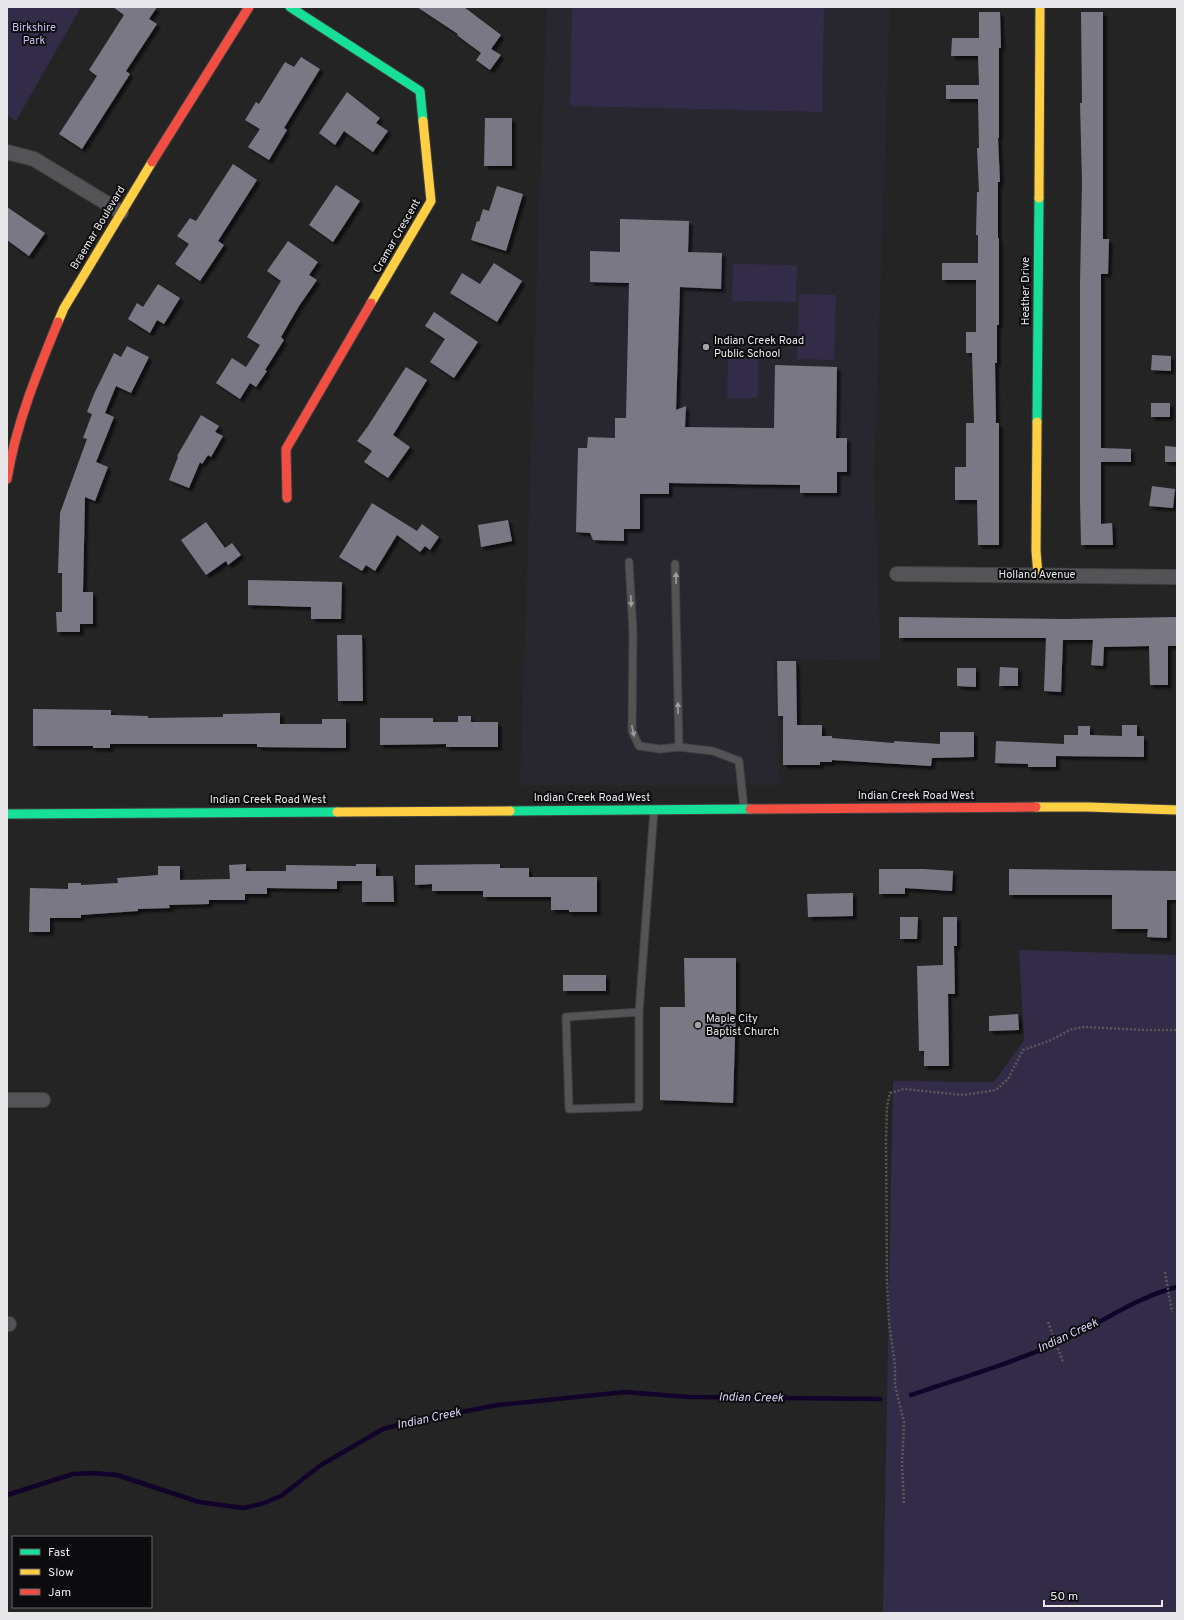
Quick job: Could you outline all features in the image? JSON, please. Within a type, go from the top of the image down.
[{"type":"street","name":"Braemar Boulevard","points":[[7,479],[12,450],[36,379],[64,308],[121,212],[249,7]]},
{"type":"street","name":"Cramar Crescent","points":[[287,498],[286,449],[431,201],[420,90],[290,7]]},
{"type":"street","name":"Heather Drive","points":[[1038,575],[1036,552],[1040,7]]},
{"type":"street","points":[[7,152],[34,159],[121,212]]},
{"type":"street","name":"Holland Avenue","points":[[897,574],[1177,577]]},
{"type":"street","name":"Indian Creek Road West","points":[[7,814],[1088,807],[1177,810]]},
{"type":"street","points":[[7,1100],[42,1100]]},
{"type":"lane","points":[[629,562],[633,632],[632,731],[639,746],[660,749],[679,747],[713,750],[739,761],[744,809]]},
{"type":"lane","points":[[675,564],[679,747]]},
{"type":"lane","points":[[639,1012],[566,1017],[569,1109],[639,1107],[639,1012],[654,810]]},
{"type":"path","points":[[904,1503],[902,1465],[904,1422],[895,1385],[895,1365],[889,1322],[887,1281],[886,1134],[887,1106],[890,1093],[904,1089],[963,1095],[996,1090],[1008,1080],[1023,1050],[1049,1041],[1072,1030],[1084,1027],[1177,1030]]},
{"type":"path","points":[[1165,1272],[1172,1312]]},
{"type":"path","points":[[1048,1322],[1063,1362]]},
{"type":"shaded area","name":"Indian Creek Road Public School","points":[[547,7],[890,7],[874,475],[881,661],[774,659],[780,785],[520,785]]},
{"type":"green space","name":"Birkshire Park","points":[[7,7],[81,7],[16,121],[7,115]]},
{"type":"green space","points":[[572,7],[824,7],[822,112],[570,106]]},
{"type":"green space","points":[[733,264],[797,265],[796,302],[732,301]]},
{"type":"green space","points":[[799,294],[836,295],[834,360],[797,359]]},
{"type":"green space","points":[[728,359],[758,359],[758,398],[727,398]]},
{"type":"green space","points":[[1019,950],[1177,955],[1177,1613],[883,1613],[893,1081],[994,1082],[1024,1040]]},
{"type":"building","points":[[113,7],[157,7],[149,19],[157,24],[126,71],[130,74],[82,149],[59,134],[97,76],[89,70],[124,15]]},
{"type":"building","points":[[417,7],[464,7],[501,35],[491,49],[501,55],[490,70],[476,60],[481,53],[457,35],[458,34]]},
{"type":"building","points":[[979,12],[1000,12],[1001,48],[999,48],[998,138],[1000,182],[998,182],[999,325],[997,325],[997,363],[995,363],[996,423],[999,423],[999,545],[978,545],[977,500],[955,500],[955,467],[966,467],[966,423],[974,423],[972,353],[966,353],[966,332],[976,332],[976,280],[942,280],[942,263],[978,263],[978,235],[976,235],[977,192],[979,192],[977,148],[979,148],[978,99],[946,99],[946,85],[979,85],[978,56],[951,56],[952,38],[979,38]]},
{"type":"building","points":[[1081,12],[1103,12],[1103,239],[1109,239],[1108,274],[1101,274],[1101,448],[1131,449],[1131,462],[1101,462],[1101,524],[1112,523],[1113,545],[1081,545]]},
{"type":"building","points":[[301,57],[320,69],[284,128],[287,130],[269,160],[248,147],[260,129],[245,120],[256,102],[259,104],[285,62],[294,67]]},
{"type":"building","points":[[347,92],[380,118],[376,123],[388,131],[373,152],[344,131],[335,145],[319,133]]},
{"type":"building","points":[[485,118],[512,118],[512,166],[484,166]]},
{"type":"building","points":[[233,164],[257,180],[218,241],[224,245],[200,281],[175,264],[189,244],[177,236],[190,218],[196,221]]},
{"type":"building","points":[[336,185],[360,201],[333,242],[309,225]]},
{"type":"building","points":[[497,186],[523,194],[506,251],[471,240],[477,221],[479,222],[483,209],[489,211]]},
{"type":"building","points":[[7,207],[45,233],[29,256],[7,240]]},
{"type":"building","points":[[620,219],[689,221],[688,252],[722,253],[721,289],[680,287],[676,410],[686,406],[685,427],[774,428],[775,365],[837,367],[836,438],[847,438],[847,472],[837,472],[837,493],[800,493],[800,485],[669,483],[669,494],[640,494],[640,529],[624,529],[624,541],[593,540],[590,533],[576,532],[578,448],[587,448],[588,437],[615,438],[615,418],[626,418],[629,283],[590,282],[590,251],[620,252]]},
{"type":"building","points":[[288,241],[318,262],[309,275],[317,280],[299,306],[281,337],[284,340],[265,370],[267,371],[256,387],[250,383],[240,399],[216,383],[232,358],[246,367],[260,345],[247,337],[281,281],[267,271]]},
{"type":"building","points":[[494,263],[522,281],[497,322],[450,293],[462,273],[480,284]]},
{"type":"building","points":[[158,284],[180,298],[164,324],[157,320],[150,333],[128,319],[137,303],[143,307]]},
{"type":"building","points":[[434,312],[478,342],[454,378],[430,362],[445,339],[425,326]]},
{"type":"building","points":[[127,346],[149,357],[131,393],[116,386],[105,413],[114,417],[96,462],[108,467],[95,501],[85,497],[83,592],[93,592],[93,624],[80,624],[80,632],[57,632],[56,612],[62,612],[62,573],[58,573],[60,513],[87,439],[83,438],[92,414],[87,412],[94,394],[114,353],[121,357]]},
{"type":"building","points":[[1152,355],[1171,356],[1171,371],[1151,370]]},
{"type":"building","points":[[406,367],[427,380],[393,435],[410,447],[388,478],[364,462],[372,451],[357,441]]},
{"type":"building","points":[[1151,403],[1170,403],[1170,417],[1151,417]]},
{"type":"building","points":[[201,415],[219,426],[215,432],[223,436],[211,457],[208,455],[202,464],[200,462],[189,488],[169,480],[178,457],[177,456]]},
{"type":"building","points":[[1165,446],[1177,447],[1177,462],[1165,462]]},
{"type":"building","points":[[1152,486],[1175,489],[1173,508],[1149,506]]},
{"type":"building","points":[[372,503],[417,531],[422,524],[439,537],[430,550],[425,546],[420,552],[397,535],[375,571],[366,565],[362,571],[339,557]]},
{"type":"building","points":[[508,520],[512,541],[481,547],[478,525]]},
{"type":"building","points":[[206,522],[225,548],[232,543],[241,555],[228,565],[226,561],[206,575],[181,540]]},
{"type":"building","points":[[248,580],[342,582],[341,619],[311,619],[311,607],[248,605]]},
{"type":"building","points":[[899,617],[1065,619],[1177,617],[1177,646],[1168,646],[1168,685],[1150,685],[1149,646],[1104,647],[1103,666],[1091,665],[1093,640],[1063,640],[1061,692],[1044,691],[1046,638],[899,638]]},
{"type":"building","points":[[337,635],[362,635],[363,701],[338,701]]},
{"type":"building","points":[[777,661],[796,661],[797,725],[822,725],[822,736],[832,736],[832,738],[894,743],[894,741],[940,744],[940,732],[974,732],[974,757],[932,758],[931,766],[832,760],[832,762],[820,762],[820,765],[783,765],[783,716],[778,716]]},
{"type":"building","points":[[1000,667],[1018,668],[1018,686],[999,686]]},
{"type":"building","points":[[957,668],[976,668],[976,687],[957,686]]},
{"type":"building","points":[[33,709],[111,710],[111,715],[148,716],[148,718],[223,717],[223,714],[280,713],[280,724],[322,724],[322,719],[346,719],[346,748],[257,747],[257,744],[110,744],[110,748],[93,748],[93,746],[33,746]]},
{"type":"building","points":[[458,716],[471,716],[471,722],[498,722],[498,747],[446,747],[446,744],[380,745],[380,718],[433,718],[433,722],[458,722]]},
{"type":"building","points":[[1122,725],[1137,725],[1137,736],[1144,736],[1144,757],[1056,756],[1056,767],[1028,767],[1028,764],[995,763],[996,741],[1064,744],[1064,735],[1078,735],[1078,726],[1090,726],[1090,735],[1122,736]]},
{"type":"building","points":[[246,864],[246,871],[286,871],[286,865],[356,866],[356,864],[376,864],[376,876],[393,876],[394,902],[362,902],[362,881],[337,881],[337,889],[267,888],[267,894],[245,894],[245,900],[209,900],[209,904],[169,905],[170,908],[138,909],[138,911],[81,915],[81,918],[50,918],[50,932],[29,932],[30,888],[68,889],[68,883],[81,883],[81,885],[118,883],[117,878],[158,875],[158,866],[180,866],[180,880],[230,879],[229,865]]},
{"type":"building","points":[[500,864],[500,868],[529,868],[529,877],[597,877],[597,912],[569,912],[569,910],[551,910],[551,897],[483,897],[483,891],[432,891],[432,884],[415,885],[415,865]]},
{"type":"building","points":[[879,869],[924,869],[953,871],[952,891],[905,888],[905,894],[879,894]]},
{"type":"building","points":[[1009,869],[1177,871],[1177,900],[1167,900],[1167,938],[1147,937],[1148,929],[1112,929],[1112,895],[1009,895]]},
{"type":"building","points":[[853,893],[853,916],[808,917],[807,894]]},
{"type":"building","points":[[900,917],[918,917],[917,939],[900,939]]},
{"type":"building","points":[[943,917],[957,917],[957,946],[954,946],[955,994],[948,994],[949,1066],[924,1066],[924,1051],[919,1051],[917,966],[943,965]]},
{"type":"building","name":"Maple City Baptist Church","points":[[684,958],[736,958],[733,1103],[660,1100],[660,1007],[685,1007]]},
{"type":"building","points":[[563,975],[606,975],[606,991],[563,991]]},
{"type":"building","points":[[1018,1014],[1019,1030],[989,1031],[989,1016]]},
{"type":"waterway","name":"Indian Creek","points":[[911,1395],[1009,1362],[1047,1347],[1080,1332],[1134,1303],[1162,1291],[1177,1287]]},
{"type":"waterway","name":"Indian Creek","points":[[7,1495],[73,1474],[93,1473],[117,1475],[199,1502],[244,1508],[261,1504],[281,1496],[321,1465],[383,1429],[413,1421],[498,1405],[625,1392],[689,1397],[880,1399]]},
{"type":"traffic: fast","points":[[290,7],[420,91],[423,121]]},
{"type":"traffic: fast","points":[[1037,422],[1039,198]]},
{"type":"traffic: fast","points":[[510,811],[750,809]]},
{"type":"traffic: fast","points":[[7,814],[337,812]]},
{"type":"traffic: slow","points":[[1039,198],[1040,7]]},
{"type":"traffic: slow","points":[[371,303],[431,201],[423,121]]},
{"type":"traffic: slow","points":[[58,322],[64,308],[152,162]]},
{"type":"traffic: slow","points":[[1037,422],[1036,551],[1038,575]]},
{"type":"traffic: slow","points":[[1036,807],[1177,810]]},
{"type":"traffic: slow","points":[[337,812],[510,811]]},
{"type":"traffic: jam","points":[[152,162],[249,7]]},
{"type":"traffic: jam","points":[[287,498],[286,449],[371,303]]},
{"type":"traffic: jam","points":[[7,479],[16,438],[22,419],[35,380],[58,322]]},
{"type":"traffic: jam","points":[[750,809],[1036,807]]},
{"type":"place","name":"Indian Creek Road Public School","points":[[706,347]]},
{"type":"place","name":"Maple City Baptist Church","points":[[698,1025]]}]
